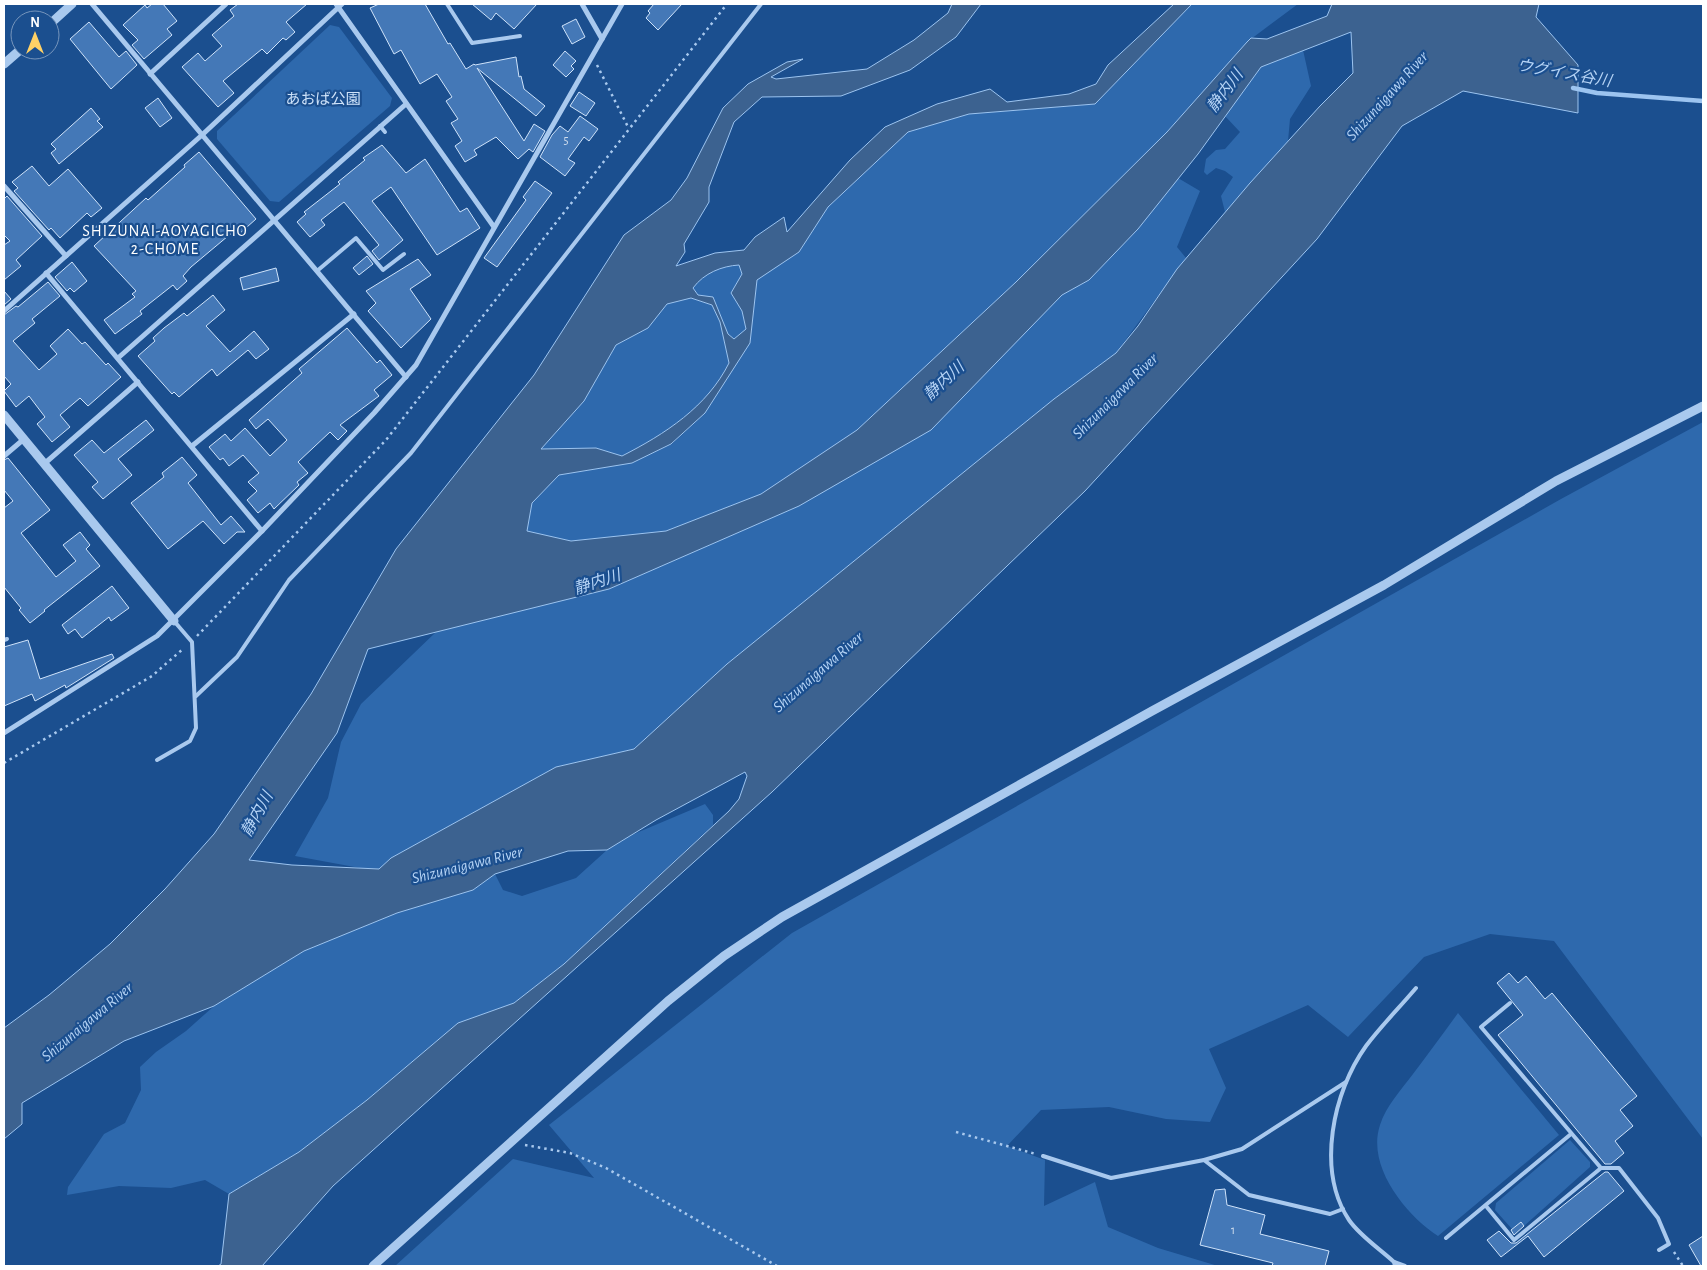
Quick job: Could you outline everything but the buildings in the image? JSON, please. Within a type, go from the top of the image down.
[{"type":"street","points":[[60,15],[72,4]]},
{"type":"street","points":[[92,4],[406,377]]},
{"type":"street","points":[[150,74],[226,4]]},
{"type":"street","points":[[582,4],[602,39]]},
{"type":"street","points":[[4,733],[157,636],[262,531],[406,377],[416,365],[622,4]]},
{"type":"street","points":[[4,311],[202,135],[338,5],[406,104],[494,226]]},
{"type":"street","points":[[118,358],[406,104]]},
{"type":"street","points":[[4,186],[66,256]]},
{"type":"street","points":[[46,273],[262,531]]},
{"type":"street","points":[[192,446],[354,314]]},
{"type":"street","points":[[44,464],[138,382]]},
{"type":"street","points":[[373,1266],[668,1001],[724,956],[782,917],[1152,710],[1384,585],[1556,481],[1703,406]]},
{"type":"street","points":[[4,415],[174,620]]},
{"type":"street","points":[[4,456],[24,439]]},
{"type":"lane","points":[[447,4],[472,42],[520,36]]},
{"type":"lane","points":[[196,696],[236,657],[290,580],[411,453],[761,4]]},
{"type":"lane","points":[[380,126],[385,132]]},
{"type":"lane","points":[[317,271],[356,238],[383,270],[404,254]]},
{"type":"lane","points":[[157,760],[190,741],[196,728],[192,642],[174,620]]},
{"type":"lane","points":[[1405,1266],[1394,1264],[1351,1222],[1343,1209],[1334,1177],[1332,1146],[1334,1122],[1346,1082],[1366,1046],[1416,988]]},
{"type":"lane","points":[[1510,1003],[1481,1027],[1601,1168]]},
{"type":"lane","points":[[1043,1156],[1111,1178],[1204,1160],[1242,1149],[1346,1082]]},
{"type":"lane","points":[[1446,1238],[1571,1134]]},
{"type":"lane","points":[[1204,1160],[1249,1195],[1330,1214],[1343,1209]]},
{"type":"lane","points":[[1486,1206],[1514,1240],[1601,1168],[1620,1168],[1658,1218],[1669,1244],[1659,1250]]},
{"type":"path","points":[[4,763],[152,676],[192,642],[386,440],[727,4]]},
{"type":"path","points":[[592,55],[629,129]]},
{"type":"path","points":[[956,1132],[1043,1156]]},
{"type":"path","points":[[509,1142],[570,1153],[606,1168],[777,1266]]},
{"type":"path","points":[[1669,1244],[1683,1266]]},
{"type":"green space","points":[[1192,4],[1298,4],[1247,42],[1167,132],[1016,282],[857,430],[761,494],[666,531],[571,541],[526,531],[532,503],[559,475],[632,463],[672,444],[705,413],[749,343],[756,280],[799,252],[828,207],[908,132],[969,114],[1095,104]]},
{"type":"green space","name":"あおば公園","points":[[330,25],[339,27],[392,98],[390,106],[279,202],[270,201],[217,139],[217,131]]},
{"type":"green space","points":[[1303,50],[1311,86],[1290,119],[1288,141],[1225,212],[1221,196],[1233,177],[1225,171],[1216,168],[1207,175],[1204,172],[1206,159],[1216,150],[1225,149],[1240,132],[1225,116],[1261,67]]},
{"type":"green space","points":[[1178,178],[1200,191],[1177,247],[1186,258],[1116,353],[1054,399],[727,664],[634,749],[556,767],[391,858],[379,869],[360,868],[295,856],[328,798],[341,742],[361,704],[437,631],[609,589],[799,506],[1062,295],[1089,280],[1138,229]]},
{"type":"green space","points":[[739,265],[742,274],[731,293],[742,311],[746,329],[734,339],[728,334],[713,298],[698,295],[693,288],[702,278],[714,271]]},
{"type":"green space","points":[[691,298],[712,305],[720,322],[729,363],[720,379],[697,406],[654,438],[622,456],[596,448],[540,450],[584,401],[616,345],[648,328],[667,304]]},
{"type":"green space","points":[[1703,422],[1703,1139],[1554,941],[1490,934],[1424,957],[1348,1037],[1308,1005],[1209,1049],[1226,1088],[1210,1122],[1166,1119],[1109,1107],[1041,1110],[1007,1146],[1045,1160],[1044,1206],[1095,1182],[1108,1227],[1158,1248],[1218,1266],[395,1266],[513,1159],[594,1178],[549,1125],[792,933],[1561,499]]},
{"type":"green space","points":[[705,804],[713,815],[713,825],[564,964],[514,1003],[458,1023],[367,1100],[299,1152],[229,1194],[205,1180],[171,1188],[119,1186],[67,1195],[68,1187],[104,1134],[125,1123],[141,1090],[140,1067],[214,1006],[304,951],[397,913],[473,890],[495,874],[503,890],[522,896],[576,878],[607,850],[634,834]]},
{"type":"green space","points":[[1458,1013],[1559,1135],[1438,1236],[1414,1216],[1392,1189],[1379,1157],[1377,1141],[1380,1125],[1390,1105]]},
{"type":"green space","points":[[1570,1140],[1590,1162],[1590,1167],[1524,1226],[1521,1222],[1512,1229],[1495,1210],[1496,1203]]},
{"type":"water","points":[[952,4],[981,4],[956,37],[910,70],[841,96],[762,97],[734,122],[709,187],[709,202],[684,244],[685,252],[676,266],[715,253],[744,250],[755,237],[784,217],[787,232],[850,160],[885,127],[937,104],[990,89],[1007,102],[1069,94],[1096,84],[1108,65],[1174,4],[1192,4],[1095,104],[969,114],[908,132],[828,207],[799,252],[757,280],[750,343],[705,413],[671,444],[632,463],[559,475],[532,503],[527,531],[571,541],[666,531],[761,494],[857,430],[1016,282],[1167,132],[1251,38],[1267,39],[1327,16],[1332,4],[1539,4],[1536,17],[1578,65],[1578,113],[1463,91],[1402,126],[1317,239],[1085,491],[772,792],[333,1186],[262,1266],[218,1266],[221,1264],[229,1194],[299,1152],[367,1100],[458,1023],[514,1003],[564,964],[729,811],[739,799],[747,776],[745,772],[656,820],[607,850],[568,851],[495,874],[473,890],[397,913],[304,951],[214,1006],[124,1041],[22,1103],[22,1124],[4,1139],[4,1028],[49,995],[110,944],[165,889],[214,834],[311,694],[396,549],[534,375],[624,235],[671,200],[687,178],[723,108],[748,84],[787,62],[803,59],[771,77],[776,79],[867,69],[914,40],[948,13]],"holes":[[[1351,32],[1353,73],[1320,106],[1250,183],[1177,269],[1138,326],[1116,353],[1054,399],[727,664],[634,749],[556,767],[391,858],[379,869],[292,865],[249,860],[337,733],[368,649],[609,589],[799,506],[931,430],[1062,295],[1089,280],[1138,229],[1198,154],[1261,67]],[[739,265],[742,274],[731,293],[742,311],[746,329],[734,339],[728,334],[713,297],[698,295],[693,288],[708,274],[726,267]],[[691,298],[712,305],[720,322],[729,363],[709,393],[697,406],[669,429],[622,456],[596,448],[541,449],[584,401],[616,345],[648,328],[667,304]]]},
{"type":"waterway","name":"ウグイス谷川","points":[[1573,88],[1597,93],[1703,101]]},
{"type":"district","name":"SHIZUNAI-AOYAGICHO 2-CHOME","points":[[165,240]]},
{"type":"water label","name":"静内川","points":[[1225,91]]},
{"type":"water label","name":"Shizunaigawa River","points":[[1387,96]]},
{"type":"water label","name":"静内川","points":[[944,381]]},
{"type":"water label","name":"Shizunaigawa River","points":[[1115,396]]},
{"type":"water label","name":"静内川","points":[[597,582]]},
{"type":"water label","name":"Shizunaigawa River","points":[[818,672]]},
{"type":"water label","name":"静内川","points":[[257,814]]},
{"type":"water label","name":"Shizunaigawa River","points":[[467,865]]},
{"type":"water label","name":"Shizunaigawa River","points":[[87,1022]]}]
